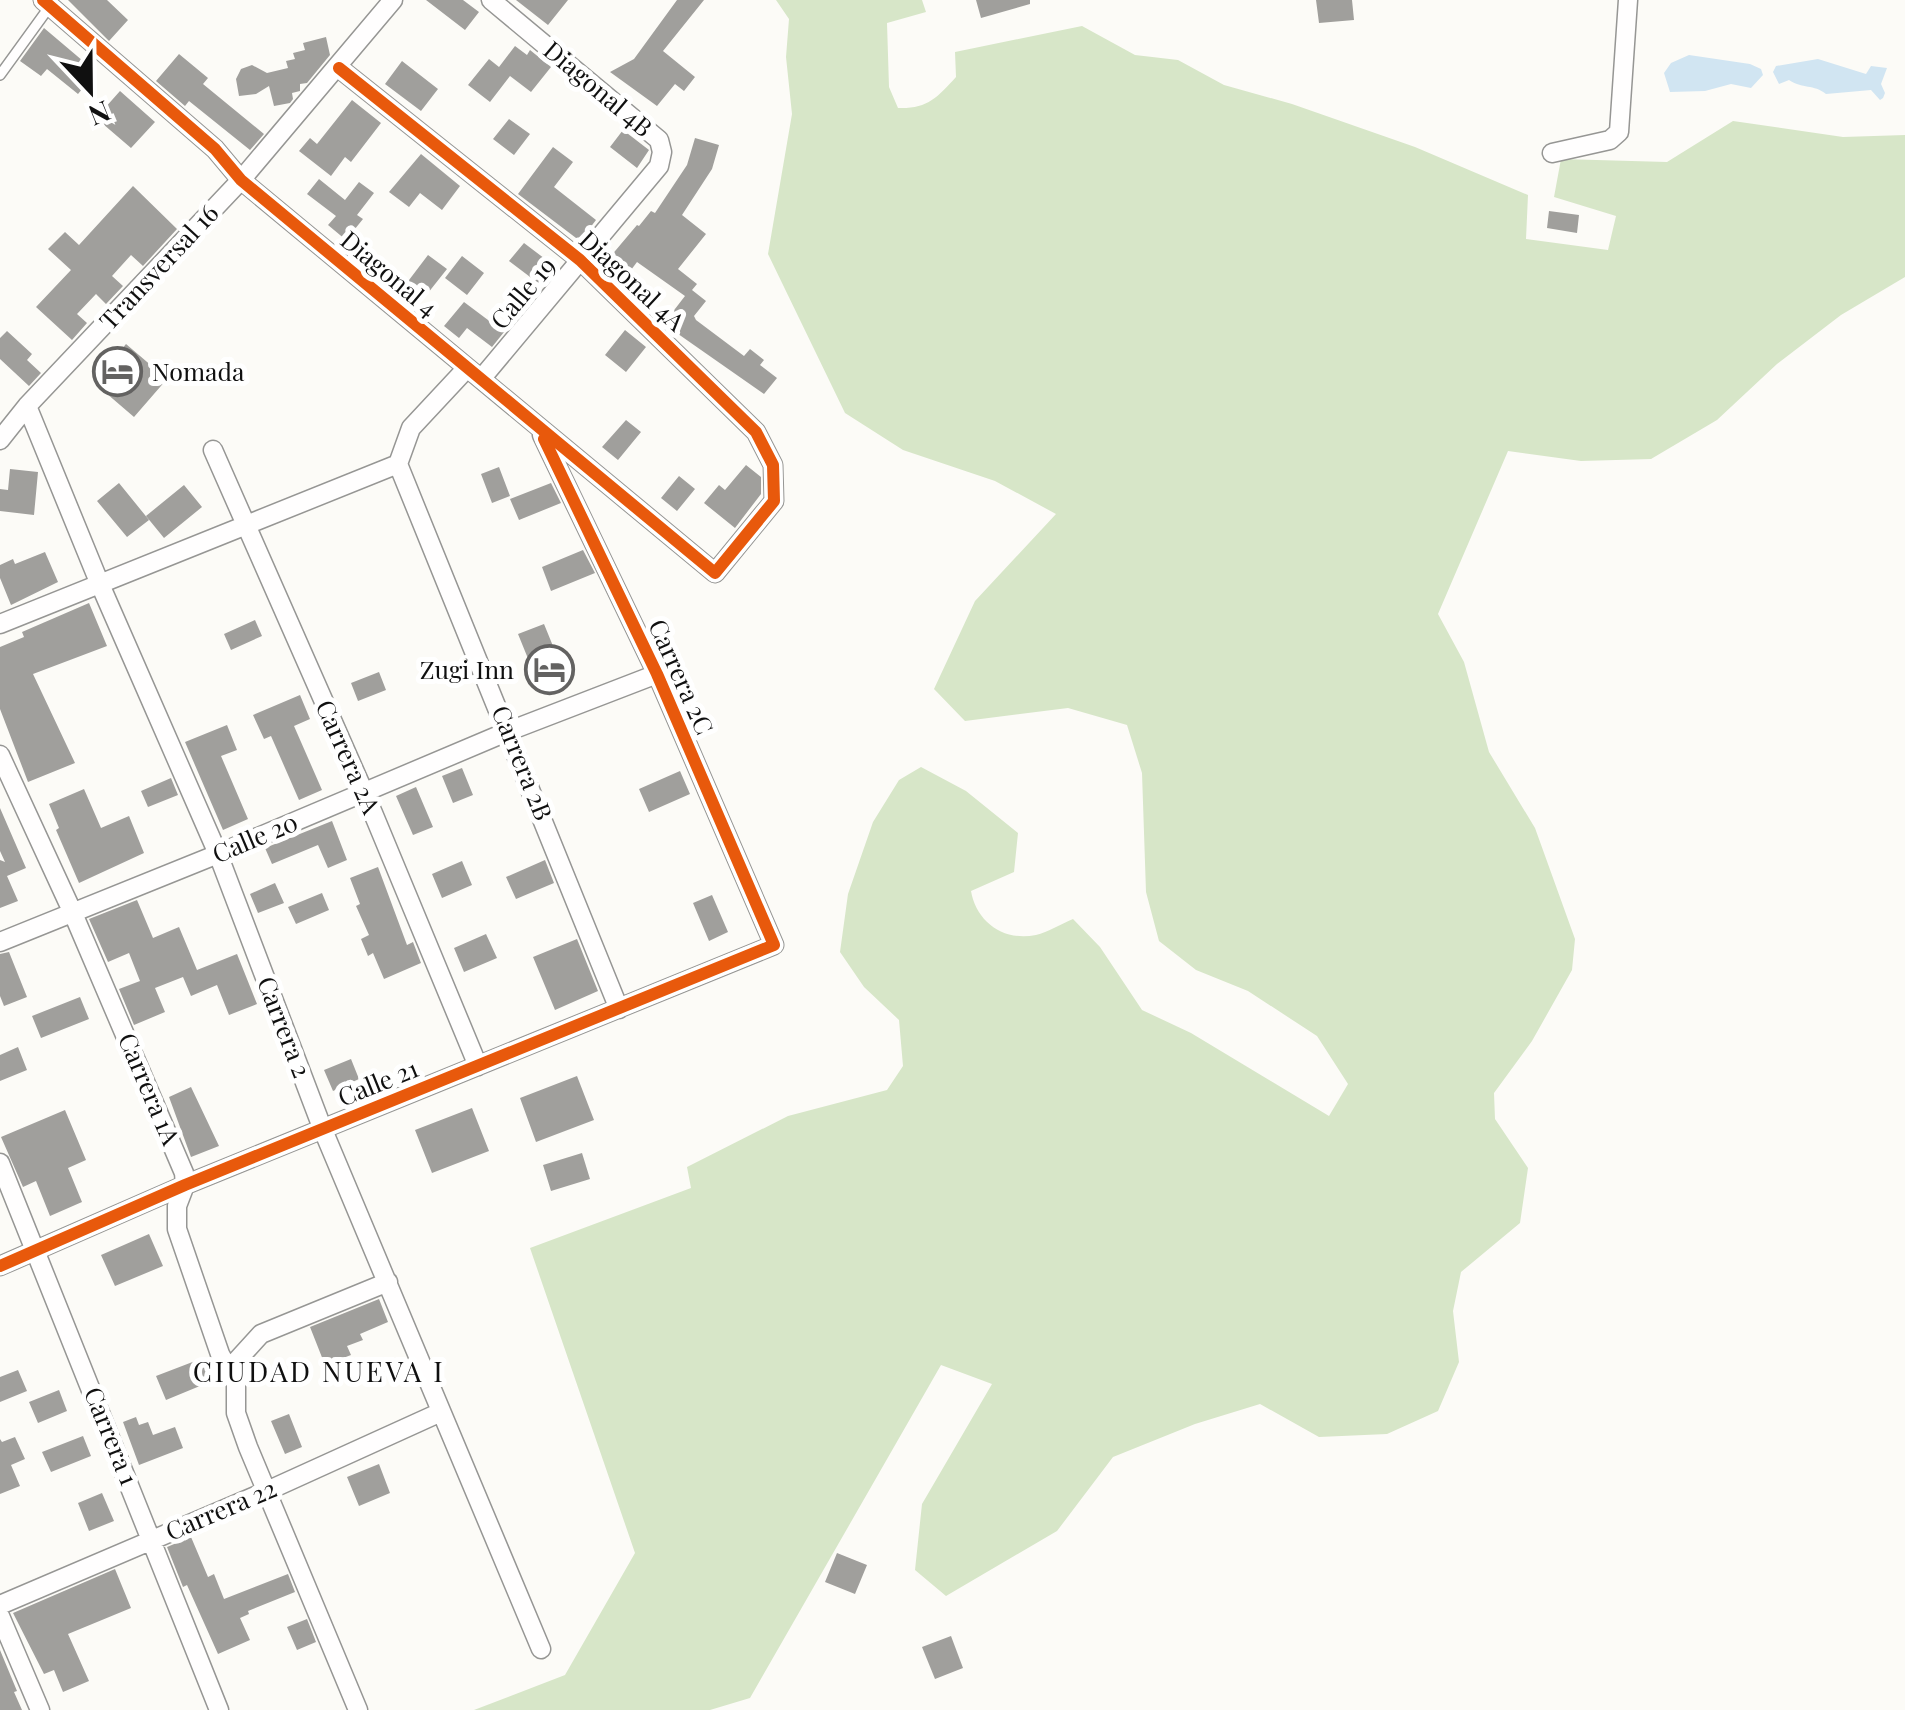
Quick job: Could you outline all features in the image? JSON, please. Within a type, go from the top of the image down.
[{"type":"street","name":"Transversal 16","points":[[0,440],[242,180],[393,0]]},
{"type":"street","name":"Diagonal 4B","points":[[491,0],[659,140]]},
{"type":"street","points":[[1552,153],[1610,140],[1619,132],[1628,0]]},
{"type":"street","name":"Diagonal 4","points":[[46,3],[215,149],[242,180],[715,573]]},
{"type":"street","name":"Diagonal 4A","points":[[339,68],[580,260],[756,432],[773,464],[774,501],[715,573]]},
{"type":"street","name":"Calle 19","points":[[398,464],[411,428],[474,373],[580,260],[660,166],[659,140]]},
{"type":"street","name":"Carrera 2","points":[[28,406],[218,854],[323,1130],[541,1649]]},
{"type":"street","name":"Carrera 2C","points":[[540,430],[657,674],[774,945]]},
{"type":"street","name":"Carrera 2A","points":[[213,450],[478,1066]]},
{"type":"street","points":[[0,624],[398,464]]},
{"type":"street","name":"Carrera 2B","points":[[398,464],[619,1008]]},
{"type":"street","name":"Calle 20","points":[[0,942],[509,731],[657,674]]},
{"type":"street","name":"Carrera 1A","points":[[0,755],[72,911],[184,1173],[177,1229],[220,1354],[236,1383],[236,1413],[358,1710]]},
{"type":"street","name":"Calle 21","points":[[0,1266],[185,1184],[774,945]]},
{"type":"street","name":"Carrera 1","points":[[0,1163],[219,1710]]},
{"type":"street","points":[[230,1368],[261,1334],[388,1282]]},
{"type":"street","name":"Carrera 22","points":[[0,1605],[441,1412]]},
{"type":"street","points":[[0,1616],[40,1710]]},
{"type":"lane","points":[[0,74],[46,3]]},
{"type":"green space","points":[[776,0],[922,0],[926,12],[887,23],[889,87],[898,108],[924,104],[943,91],[956,77],[955,52],[1082,26],[1135,55],[1178,60],[1224,85],[1415,147],[1528,195],[1526,239],[1608,250],[1616,216],[1554,197],[1561,159],[1667,162],[1733,121],[1843,137],[1905,135],[1905,277],[1841,315],[1777,364],[1717,420],[1651,459],[1581,461],[1508,451],[1438,614],[1464,662],[1489,752],[1535,828],[1575,939],[1572,970],[1532,1041],[1494,1093],[1495,1119],[1528,1168],[1520,1223],[1461,1272],[1453,1311],[1459,1362],[1438,1411],[1387,1434],[1319,1437],[1260,1404],[1195,1424],[1113,1457],[1057,1531],[946,1596],[915,1570],[922,1504],[992,1384],[941,1365],[750,1698],[710,1710],[474,1710],[565,1675],[635,1553],[530,1248],[691,1188],[687,1167],[788,1116],[887,1090],[903,1066],[899,1020],[864,987],[840,952],[848,894],[873,822],[899,780],[921,767],[966,791],[1018,833],[1014,872],[971,891],[979,912],[993,927],[1024,936],[1041,934],[1073,919],[1100,947],[1142,1010],[1191,1033],[1329,1116],[1348,1084],[1317,1036],[1248,991],[1196,970],[1159,941],[1146,892],[1142,773],[1127,725],[1068,708],[965,721],[934,689],[975,601],[1056,514],[995,481],[903,450],[845,413],[768,254],[792,114],[786,57],[789,19]]},
{"type":"water","points":[[1689,55],[1750,64],[1761,69],[1763,75],[1751,88],[1731,84],[1705,91],[1670,92],[1664,73],[1671,63]]},
{"type":"water","points":[[1818,59],[1866,74],[1871,66],[1887,68],[1881,84],[1883,98],[1880,100],[1871,90],[1826,94],[1789,80],[1779,84],[1773,72],[1776,66]]},
{"type":"building","points":[[68,0],[107,0],[128,20],[109,41]]},
{"type":"building","points":[[426,0],[463,0],[479,12],[465,30]]},
{"type":"building","points":[[516,0],[568,0],[548,25]]},
{"type":"building","points":[[677,0],[704,0],[663,51],[695,77],[684,91],[675,84],[657,106],[610,72],[634,59]]},
{"type":"building","points":[[976,0],[1030,0],[1030,4],[981,18]]},
{"type":"building","points":[[1316,0],[1352,0],[1354,20],[1319,23]]},
{"type":"building","points":[[44,28],[96,72],[78,94],[47,69],[41,76],[20,61]]},
{"type":"building","points":[[326,37],[330,55],[307,83],[300,84],[300,91],[292,93],[290,103],[274,106],[269,86],[256,94],[239,96],[236,79],[241,69],[252,65],[267,73],[288,68],[286,61],[295,59],[293,53],[305,50],[303,43]]},
{"type":"building","points":[[515,46],[527,55],[530,50],[551,67],[531,92],[510,76],[490,102],[468,85],[489,59],[499,67]]},
{"type":"building","points":[[179,54],[208,78],[203,84],[264,134],[250,150],[189,101],[185,106],[156,81]]},
{"type":"building","points":[[402,61],[438,89],[421,111],[385,84]]},
{"type":"building","points":[[120,91],[155,122],[131,148],[96,118]]},
{"type":"building","points":[[352,100],[381,123],[351,162],[345,157],[331,176],[299,151],[310,138],[317,144]]},
{"type":"building","points":[[509,119],[530,134],[514,155],[493,139]]},
{"type":"building","points":[[623,130],[649,150],[637,168],[610,147]]},
{"type":"building","points":[[695,138],[719,145],[712,169],[682,215],[706,234],[678,269],[697,284],[692,290],[706,301],[694,316],[696,320],[744,356],[750,349],[764,360],[760,365],[777,378],[764,394],[671,329],[675,324],[668,318],[685,296],[637,262],[625,278],[605,263],[651,211],[655,213],[687,165]]},
{"type":"building","points":[[553,147],[573,162],[554,187],[596,220],[580,241],[518,194]]},
{"type":"building","points":[[421,154],[460,186],[442,210],[420,193],[409,207],[389,192]]},
{"type":"building","points":[[319,179],[345,200],[359,182],[374,193],[357,215],[363,219],[346,240],[328,225],[336,216],[307,194]]},
{"type":"building","points":[[133,186],[177,229],[143,266],[131,255],[112,276],[123,286],[106,304],[96,294],[77,314],[87,323],[72,340],[36,307],[71,270],[48,249],[65,232],[79,245]]},
{"type":"building","points":[[1549,211],[1579,215],[1577,233],[1547,228]]},
{"type":"building","points":[[524,243],[557,268],[542,286],[509,261]]},
{"type":"building","points":[[428,255],[447,269],[424,298],[406,284]]},
{"type":"building","points":[[462,256],[484,273],[467,295],[445,278]]},
{"type":"building","points":[[464,302],[504,332],[492,347],[467,328],[459,338],[444,326]]},
{"type":"building","points":[[625,330],[646,347],[626,372],[605,355]]},
{"type":"building","points":[[7,331],[32,354],[27,360],[41,373],[29,386],[0,359],[0,338]]},
{"type":"building","points":[[126,344],[167,379],[134,417],[106,393],[120,377],[108,366]]},
{"type":"building","points":[[626,420],[641,432],[618,460],[602,447]]},
{"type":"building","points":[[746,465],[761,477],[761,494],[735,528],[704,503],[719,485],[725,490]]},
{"type":"building","points":[[499,467],[510,496],[492,503],[481,474]]},
{"type":"building","points":[[10,469],[38,472],[34,515],[0,511],[0,489],[8,490]]},
{"type":"building","points":[[679,476],[695,489],[677,511],[661,498]]},
{"type":"building","points":[[119,483],[149,520],[127,537],[97,501]]},
{"type":"building","points":[[551,483],[561,503],[519,520],[510,499]]},
{"type":"building","points":[[184,485],[202,507],[164,538],[146,516]]},
{"type":"building","points":[[583,550],[595,573],[551,591],[542,567]]},
{"type":"building","points":[[45,552],[58,582],[11,605],[0,578],[0,565],[13,559],[15,564]]},
{"type":"building","points":[[89,603],[107,646],[33,674],[75,763],[28,782],[0,709],[0,647],[24,637],[22,632]]},
{"type":"building","points":[[255,620],[262,636],[231,650],[224,634]]},
{"type":"building","points":[[544,624],[566,678],[540,688],[518,634]]},
{"type":"building","points":[[379,672],[386,690],[358,701],[351,683]]},
{"type":"building","points":[[300,695],[310,719],[294,726],[322,790],[299,800],[271,736],[264,739],[253,715]]},
{"type":"building","points":[[227,725],[237,750],[221,756],[248,819],[223,830],[185,742]]},
{"type":"building","points":[[462,768],[473,795],[453,803],[442,776]]},
{"type":"building","points":[[680,771],[690,794],[649,812],[639,789]]},
{"type":"building","points":[[171,778],[178,795],[148,807],[141,791]]},
{"type":"building","points":[[416,787],[433,827],[413,835],[396,796]]},
{"type":"building","points":[[84,789],[101,828],[129,816],[144,853],[79,883],[49,804]]},
{"type":"building","points":[[0,808],[26,868],[7,876],[18,901],[0,908],[0,860],[5,862],[0,851]]},
{"type":"building","points":[[332,821],[347,860],[328,868],[318,845],[272,864],[265,848]]},
{"type":"building","points":[[545,860],[554,883],[516,899],[506,877]]},
{"type":"building","points":[[462,861],[472,885],[442,898],[432,874]]},
{"type":"building","points":[[378,867],[407,945],[413,942],[421,963],[384,979],[373,953],[368,956],[361,939],[369,935],[356,906],[360,904],[350,878]]},
{"type":"building","points":[[275,883],[284,903],[258,913],[250,894]]},
{"type":"building","points":[[322,893],[329,910],[296,924],[288,907]]},
{"type":"building","points":[[712,895],[728,932],[709,941],[693,903]]},
{"type":"building","points":[[137,900],[153,938],[179,927],[197,970],[237,954],[257,1004],[229,1015],[217,985],[191,996],[183,977],[155,988],[165,1012],[134,1025],[119,989],[140,981],[129,953],[108,962],[89,919]]},
{"type":"building","points":[[486,934],[497,958],[464,972],[454,948]]},
{"type":"building","points":[[577,939],[598,991],[555,1010],[533,957]]},
{"type":"building","points":[[9,952],[27,997],[4,1006],[0,996],[0,954]]},
{"type":"building","points":[[80,997],[89,1019],[41,1038],[32,1016]]},
{"type":"building","points":[[18,1047],[27,1070],[0,1081],[0,1055]]},
{"type":"building","points":[[351,1059],[359,1079],[333,1091],[324,1070]]},
{"type":"building","points":[[577,1076],[594,1120],[536,1142],[520,1098]]},
{"type":"building","points":[[191,1087],[219,1146],[191,1157],[169,1097]]},
{"type":"building","points":[[472,1108],[489,1151],[432,1173],[415,1130]]},
{"type":"building","points":[[65,1110],[86,1160],[68,1168],[82,1202],[50,1216],[36,1181],[23,1187],[1,1137]]},
{"type":"building","points":[[582,1153],[590,1179],[551,1191],[543,1165]]},
{"type":"building","points":[[149,1234],[163,1266],[115,1286],[101,1255]]},
{"type":"building","points":[[379,1299],[388,1322],[360,1334],[363,1340],[347,1346],[351,1355],[325,1365],[310,1327]]},
{"type":"building","points":[[203,1358],[212,1381],[166,1400],[156,1376]]},
{"type":"building","points":[[18,1370],[27,1391],[0,1402],[0,1377]]},
{"type":"building","points":[[59,1390],[67,1411],[38,1423],[29,1402]]},
{"type":"building","points":[[289,1414],[302,1447],[285,1454],[271,1421]]},
{"type":"building","points":[[136,1417],[139,1425],[148,1422],[153,1435],[175,1427],[183,1448],[139,1465],[123,1422]]},
{"type":"building","points":[[83,1436],[91,1456],[51,1472],[42,1452]]},
{"type":"building","points":[[15,1437],[25,1459],[11,1465],[20,1486],[0,1494],[0,1439],[2,1442]]},
{"type":"building","points":[[379,1464],[390,1493],[359,1506],[347,1477]]},
{"type":"building","points":[[102,1493],[114,1521],[89,1531],[78,1503]]},
{"type":"building","points":[[191,1537],[208,1577],[214,1574],[224,1599],[288,1574],[295,1592],[248,1611],[240,1618],[250,1640],[218,1654],[167,1547]]},
{"type":"building","points":[[837,1553],[867,1565],[855,1594],[825,1582]]},
{"type":"building","points":[[115,1569],[131,1608],[68,1634],[89,1681],[63,1692],[54,1670],[44,1674],[13,1613]]},
{"type":"building","points":[[307,1619],[316,1642],[297,1650],[287,1627]]},
{"type":"building","points":[[951,1636],[963,1668],[935,1679],[922,1647]]},
{"type":"building","points":[[0,1650],[17,1691],[14,1692],[22,1710],[0,1710]]},
{"type":"cycle path","points":[[43,0],[215,149],[241,180],[715,573],[774,501],[773,465],[756,432],[580,260],[339,68]]},
{"type":"cycle path","points":[[0,1266],[185,1185],[774,945],[657,674],[544,439]]},
{"type":"place","name":"Nomada","points":[[117,372]]},
{"type":"place","name":"Zugi Inn","points":[[549,670]]},
{"type":"district","name":"CIUDAD NUEVA I","points":[[319,1372]]}]
